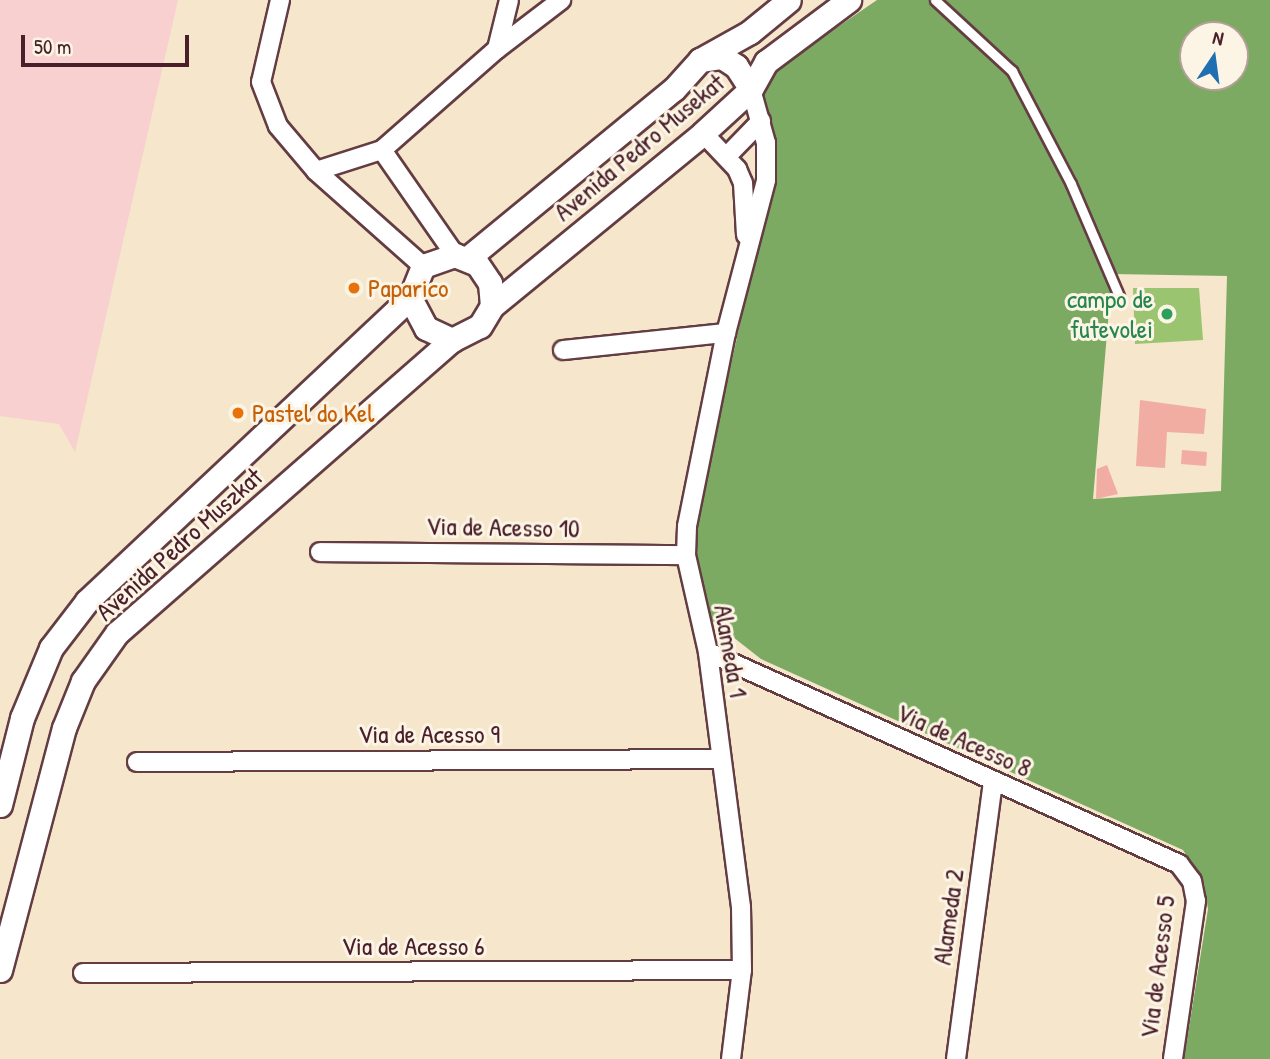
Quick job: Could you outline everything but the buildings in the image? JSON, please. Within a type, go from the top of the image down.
[{"type":"street","points":[[280,0],[261,82],[278,126],[316,171],[423,266]]},
{"type":"street","points":[[497,49],[509,0]]},
{"type":"street","points":[[316,171],[382,150],[497,49],[561,0]]},
{"type":"street","name":"Avenida Pedro Musekat","points":[[462,257],[674,89],[700,60],[750,32],[789,0]]},
{"type":"street","name":"Avenida Pedro Musekat","points":[[492,306],[702,133],[751,89],[766,62],[849,0]]},
{"type":"street","points":[[700,60],[722,57],[736,66],[751,89]]},
{"type":"street","name":"Alameda 1","points":[[731,1059],[742,970],[741,907],[708,652],[687,555],[687,526],[726,333],[766,180],[761,121],[751,89]]},
{"type":"street","points":[[727,156],[761,121]]},
{"type":"street","name":"Alameda 1","points":[[702,133],[727,156],[743,183],[747,256]]},
{"type":"street","points":[[382,150],[462,257],[490,283],[492,306],[480,326],[452,340],[426,328],[410,298],[423,266]]},
{"type":"street","points":[[423,266],[462,257]]},
{"type":"street","name":"Avenida Pedro Muszkat","points":[[0,805],[22,718],[51,649],[87,601],[410,298]]},
{"type":"street","points":[[563,350],[726,333]]},
{"type":"street","name":"Avenida Pedro Muszkat","points":[[0,970],[64,728],[83,681],[117,633],[452,340]]},
{"type":"street","name":"Via de Acesso 10","points":[[320,552],[687,555]]},
{"type":"street","name":"Via de Acesso 8","points":[[708,652],[992,783],[1162,852],[1180,864],[1192,881]]},
{"type":"street","name":"Via de Acesso 9","points":[[137,762],[721,759]]},
{"type":"street","name":"Alameda 2","points":[[956,1059],[992,783]]},
{"type":"street","name":"Via de Acesso 5","points":[[1172,1059],[1195,915],[1192,881]]},
{"type":"street","name":"Via de Acesso 6","points":[[83,973],[742,970]]},
{"type":"lane","points":[[934,0],[1012,71],[1070,184],[1119,296]]},
{"type":"shaded area","points":[[0,0],[178,0],[75,452],[59,424],[0,416]]},
{"type":"green space","points":[[877,0],[1270,0],[1270,1059],[1184,1059],[1208,909],[1204,883],[1183,850],[761,659],[705,615],[694,551],[697,519],[769,192],[757,92],[769,74]],"holes":[[[1112,274],[1227,276],[1221,491],[1093,499]]]},
{"type":"green space","name":"campo de futevolei","points":[[1133,288],[1199,288],[1203,340],[1135,344]]},
{"type":"place","name":"Paparico","points":[[354,288]]},
{"type":"place","name":"campo de futevolei","points":[[1167,314]]},
{"type":"place","name":"Pastel do Kel","points":[[238,413]]}]
